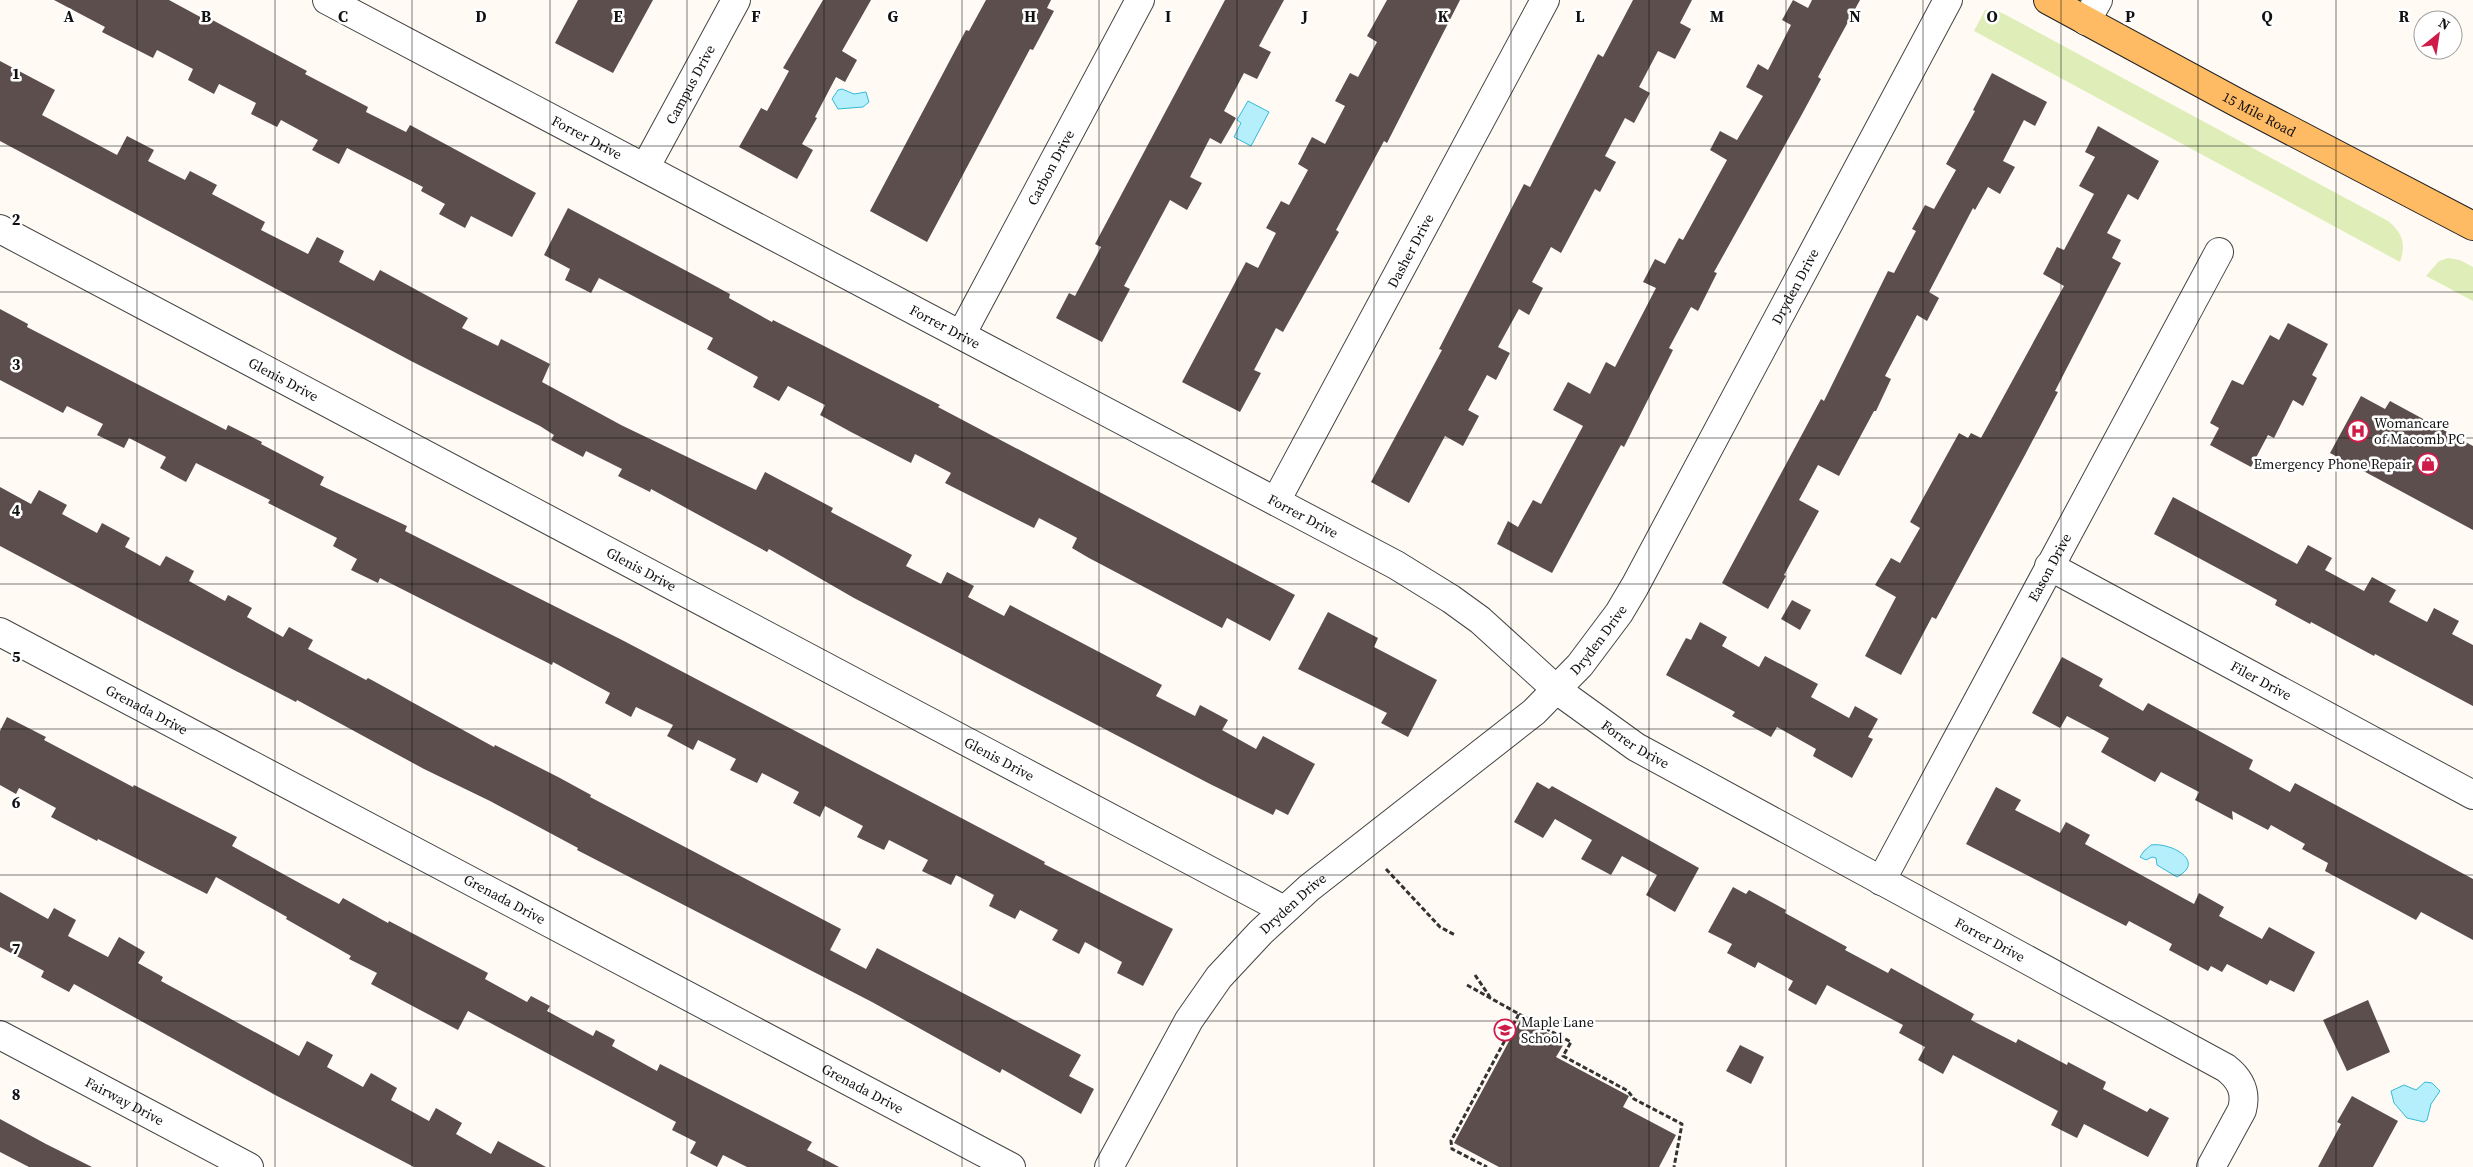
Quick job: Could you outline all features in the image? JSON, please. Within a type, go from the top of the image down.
[{"type":"main road","name":"15 Mile Road","points":[[2048,0],[2092,11],[2236,102],[2473,226]]},
{"type":"street","name":"Campus Drive","points":[[645,168],[736,0]]},
{"type":"street","name":"Carbon Drive","points":[[961,335],[1140,0]]},
{"type":"street","name":"Dasher Drive","points":[[1276,501],[1544,0]]},
{"type":"street","name":"Dryden Drive","points":[[1109,1167],[1198,1005],[1224,971],[1284,910],[1344,860],[1512,732],[1557,690],[1598,642],[1635,586],[1948,0]]},
{"type":"street","name":"Forrer Drive","points":[[330,1],[1396,565],[1451,599],[1508,644],[1557,690],[1636,747],[2226,1068],[2236,1076],[2242,1087],[2245,1099],[2242,1110],[2212,1167]]},
{"type":"street","name":"Glenis Drive","points":[[0,229],[1284,910]]},
{"type":"street","name":"Eason Drive","points":[[1881,881],[2219,252]]},
{"type":"street","name":"Filer Drive","points":[[2049,566],[2473,795]]},
{"type":"street","name":"Grenada Drive","points":[[0,632],[1011,1167]]},
{"type":"street","name":"Fairway Drive","points":[[0,1035],[250,1167]]},
{"type":"path","points":[[1386,869],[1440,927],[1448,934],[1455,934]]},
{"type":"path","points":[[1475,975],[1490,998]]},
{"type":"path","points":[[1467,985],[1571,1042],[1563,1056],[1628,1091],[1634,1099],[1682,1124],[1674,1167]]},
{"type":"path","points":[[1487,1167],[1452,1149],[1451,1141],[1519,1014]]},
{"type":"green space","points":[[1985,10],[1995,10],[2006,15],[2388,221],[2397,230],[2402,239],[2403,250],[2400,262],[1974,31]]},
{"type":"green space","points":[[2448,258],[2460,260],[2473,267],[2473,301],[2426,276],[2439,261]]},
{"type":"water","points":[[842,89],[854,94],[866,92],[869,102],[863,107],[838,109],[832,99],[838,90]]},
{"type":"water","points":[[1248,101],[1269,112],[1251,146],[1234,137],[1241,123],[1237,120]]},
{"type":"water","points":[[2151,845],[2167,846],[2182,854],[2187,859],[2188,865],[2185,871],[2177,877],[2157,865],[2156,858],[2152,857],[2146,860],[2140,857]]},
{"type":"water","points":[[2425,1082],[2432,1083],[2440,1091],[2431,1104],[2427,1120],[2424,1122],[2407,1118],[2394,1103],[2391,1091],[2404,1085],[2416,1090]]},
{"type":"building","points":[[54,0],[169,0],[204,19],[205,16],[307,71],[305,74],[368,107],[366,112],[406,132],[410,125],[536,193],[512,237],[471,216],[465,228],[439,214],[445,204],[421,191],[423,187],[347,148],[339,164],[312,150],[318,140],[281,120],[277,127],[251,114],[256,103],[219,84],[214,94],[188,80],[193,69],[157,50],[153,58],[102,32],[105,27]]},
{"type":"building","points":[[578,0],[653,0],[613,73],[555,43]]},
{"type":"building","points":[[823,0],[871,0],[842,51],[857,60],[845,82],[836,77],[815,117],[817,118],[802,144],[813,150],[797,179],[739,147],[761,108],[767,111],[789,71],[783,68]]},
{"type":"building","points":[[986,0],[1051,0],[1047,8],[1054,11],[1033,50],[1030,49],[927,242],[870,211],[966,30],[969,31]]},
{"type":"building","points":[[1225,0],[1284,0],[1259,46],[1271,52],[1257,79],[1244,73],[1224,111],[1236,118],[1221,144],[1210,138],[1190,177],[1202,183],[1187,210],[1170,200],[1124,286],[1130,289],[1102,342],[1056,318],[1069,293],[1075,296],[1101,247],[1095,244]]},
{"type":"building","points":[[1387,0],[1460,0],[1387,143],[1384,141],[1336,230],[1339,232],[1283,332],[1276,328],[1254,370],[1261,373],[1240,412],[1182,382],[1246,262],[1258,268],[1276,233],[1266,228],[1281,201],[1289,205],[1308,170],[1298,164],[1312,137],[1325,144],[1345,106],[1335,101],[1350,73],[1358,77],[1377,42],[1367,36]]},
{"type":"building","points":[[1633,0],[1692,0],[1680,23],[1691,29],[1675,59],[1658,51],[1639,87],[1650,93],[1634,123],[1625,118],[1605,156],[1616,162],[1600,192],[1595,189],[1561,253],[1551,247],[1532,282],[1543,288],[1529,315],[1519,309],[1498,347],[1510,353],[1496,380],[1487,375],[1468,410],[1479,416],[1463,446],[1445,436],[1409,503],[1371,482],[1442,350],[1439,349],[1524,184],[1530,187],[1598,54],[1603,57]]},
{"type":"building","points":[[1793,0],[1808,8],[1812,0],[1860,0],[1818,77],[1821,79],[1714,272],[1717,273],[1698,311],[1691,307],[1669,348],[1673,350],[1624,447],[1621,445],[1552,573],[1497,544],[1508,521],[1518,527],[1533,500],[1541,504],[1583,426],[1553,410],[1568,382],[1590,394],[1606,362],[1615,367],[1656,288],[1643,282],[1655,259],[1665,264],[1679,238],[1683,240],[1727,160],[1710,150],[1720,131],[1737,140],[1763,96],[1746,87],[1758,64],[1768,70],[1791,25],[1782,20]]},
{"type":"building","points":[[0,61],[55,90],[42,115],[117,155],[127,136],[154,150],[148,161],[185,180],[190,171],[217,185],[212,194],[265,222],[261,230],[308,254],[317,237],[344,251],[339,262],[374,281],[380,270],[468,318],[462,328],[498,346],[501,339],[550,364],[542,382],[621,425],[756,490],[765,472],[833,508],[831,512],[912,555],[906,566],[941,584],[947,572],[974,586],[968,597],[1004,616],[1010,605],[1162,685],[1156,696],[1195,716],[1200,705],[1228,720],[1222,730],[1256,749],[1263,736],[1315,764],[1288,815],[1276,809],[1273,815],[1210,784],[854,598],[769,549],[767,552],[651,489],[650,492],[618,476],[622,469],[586,451],[583,457],[551,440],[554,435],[540,426],[411,361],[0,141]]},
{"type":"building","points":[[1992,73],[2047,102],[2035,126],[2024,120],[2003,161],[2015,167],[2000,194],[1988,187],[1975,210],[1973,208],[1929,292],[1939,298],[1927,321],[1917,315],[1885,376],[1891,379],[1876,411],[1874,411],[1839,476],[1818,465],[1799,500],[1819,511],[1784,575],[1786,576],[1768,609],[1722,583],[1821,399],[1824,401],[1888,271],[1894,273],[1916,231],[1912,229],[1925,205],[1934,209],[1956,170],[1946,164],[1975,111],[1973,110]]},
{"type":"building","points":[[2098,126],[2159,161],[2138,200],[2128,194],[2107,233],[2121,240],[2112,258],[2121,263],[2055,391],[2058,392],[2025,455],[1936,619],[1932,617],[1901,675],[1865,656],[1896,597],[1875,585],[1891,558],[1900,563],[1920,528],[1910,522],[1959,433],[1968,438],[1971,433],[1981,438],[2064,286],[2043,274],[2057,247],[2064,250],[2094,194],[2079,186],[2095,157],[2085,152]]},
{"type":"building","points":[[568,208],[730,294],[729,298],[772,322],[773,320],[940,405],[938,407],[1295,595],[1270,641],[1227,618],[1222,628],[1089,558],[1072,548],[1077,538],[1039,518],[1034,528],[945,483],[951,473],[915,454],[911,463],[851,432],[820,415],[825,405],[788,386],[779,401],[753,387],[758,377],[707,349],[713,338],[599,278],[591,293],[565,280],[570,269],[544,255]]},
{"type":"building","points":[[0,309],[28,324],[27,327],[226,430],[228,425],[262,442],[261,444],[324,477],[320,485],[407,526],[405,531],[622,640],[1045,862],[1044,864],[1173,929],[1143,986],[1117,973],[1122,962],[1085,942],[1079,954],[1052,940],[1058,930],[1020,910],[1015,919],[989,906],[994,895],[956,875],[951,885],[922,871],[928,860],[889,840],[884,850],[857,837],[863,826],[825,806],[820,817],[793,803],[799,792],[762,773],[757,783],[730,770],[736,759],[698,740],[693,750],[667,736],[673,725],[636,707],[631,717],[605,703],[610,693],[553,662],[552,665],[380,578],[378,583],[351,570],[357,559],[333,546],[337,538],[268,503],[270,500],[196,463],[186,482],[160,468],[166,457],[129,438],[124,448],[97,435],[103,424],[67,406],[63,413],[0,380]]},
{"type":"building","points":[[2288,323],[2328,344],[2312,375],[2317,378],[2303,406],[2293,400],[2274,438],[2268,435],[2251,467],[2210,445],[2219,428],[2210,423],[2232,380],[2243,385],[2270,335],[2279,340]]},
{"type":"building","points":[[2361,396],[2385,409],[2390,401],[2473,446],[2473,530],[2330,453]]},
{"type":"building","points":[[0,487],[31,504],[39,490],[67,505],[62,514],[97,533],[102,523],[130,538],[125,547],[160,566],[166,556],[194,571],[189,581],[225,601],[228,595],[252,608],[247,617],[283,637],[289,627],[313,640],[308,649],[366,680],[368,678],[494,747],[495,745],[560,778],[591,795],[590,797],[841,929],[830,950],[866,969],[877,948],[1081,1055],[1069,1076],[1094,1089],[1081,1114],[1002,1069],[1000,1073],[872,1002],[577,850],[578,848],[490,801],[424,769],[297,700],[296,702],[234,670],[0,546]]},
{"type":"building","points":[[2173,497],[2297,564],[2308,545],[2332,558],[2325,570],[2364,591],[2372,577],[2396,590],[2389,602],[2427,622],[2434,608],[2459,621],[2452,634],[2473,645],[2473,706],[2375,654],[2374,656],[2311,622],[2310,624],[2275,605],[2277,600],[2154,534]]},
{"type":"building","points":[[1792,600],[1811,610],[1800,630],[1781,619]]},
{"type":"building","points":[[1328,612],[1378,638],[1374,647],[1437,680],[1408,737],[1381,723],[1387,713],[1298,669]]},
{"type":"building","points":[[1700,622],[1727,637],[1722,646],[1759,667],[1765,656],[1818,684],[1811,697],[1849,718],[1855,706],[1878,719],[1868,737],[1873,739],[1852,778],[1813,756],[1816,749],[1777,727],[1771,737],[1732,716],[1735,712],[1666,675],[1686,638],[1691,640]]},
{"type":"building","points":[[2062,657],[2103,679],[2099,686],[2143,711],[2148,703],[2253,760],[2249,769],[2290,792],[2295,783],[2473,879],[2473,940],[2421,912],[2416,920],[2325,871],[2328,863],[2302,849],[2305,844],[2271,825],[2268,830],[2232,811],[2233,820],[2195,800],[2199,792],[2161,772],[2155,782],[2101,752],[2109,738],[2067,716],[2060,728],[2032,713]]},
{"type":"building","points":[[7,717],[46,737],[44,740],[133,787],[134,785],[237,837],[232,846],[339,904],[343,898],[388,923],[389,921],[488,973],[485,979],[527,1002],[531,996],[550,1006],[547,1011],[593,1036],[596,1030],[615,1040],[612,1046],[657,1071],[660,1064],[812,1142],[807,1150],[839,1167],[747,1167],[723,1155],[717,1167],[690,1153],[696,1142],[672,1130],[676,1122],[468,1011],[458,1030],[371,984],[377,973],[349,959],[351,956],[216,877],[207,894],[51,817],[56,808],[19,788],[16,794],[0,785],[0,731]]},
{"type":"building","points":[[1537,782],[1549,789],[1552,786],[1699,868],[1675,912],[1646,895],[1657,875],[1622,856],[1611,875],[1581,859],[1592,840],[1555,819],[1543,838],[1514,822]]},
{"type":"building","points":[[1996,787],[2021,800],[2015,810],[2060,833],[2066,822],[2090,835],[2085,844],[2194,904],[2199,893],[2224,907],[2219,916],[2262,939],[2269,927],[2315,952],[2294,992],[2270,980],[2267,985],[2227,964],[2222,972],[2211,966],[2208,971],[2169,950],[2172,944],[2129,921],[2126,926],[1966,844]]},
{"type":"building","points":[[1733,887],[1746,894],[1749,890],[1786,910],[1785,913],[1847,947],[1845,950],[1888,973],[1891,968],[1974,1014],[1971,1020],[2016,1043],[2018,1039],[2067,1065],[2068,1062],[2106,1082],[2103,1089],[2147,1112],[2150,1108],[2169,1118],[2148,1157],[2084,1124],[2077,1138],[2051,1125],[2058,1111],[1953,1055],[1943,1074],[1918,1060],[1925,1047],[1899,1033],[1903,1025],[1827,985],[1816,1005],[1788,990],[1793,981],[1758,962],[1755,968],[1727,953],[1732,944],[1708,932]]},
{"type":"building","points":[[0,892],[48,919],[54,908],[76,920],[68,936],[108,957],[119,937],[145,952],[138,963],[163,977],[161,981],[299,1056],[307,1041],[333,1055],[327,1067],[363,1087],[371,1073],[397,1088],[391,1100],[429,1121],[436,1108],[462,1123],[456,1134],[491,1154],[498,1141],[546,1167],[414,1167],[277,1096],[74,984],[69,992],[41,977],[44,971],[0,947]]},
{"type":"building","points":[[2368,1000],[2390,1052],[2347,1071],[2323,1020]]},
{"type":"building","points":[[1521,1019],[1565,1042],[1556,1057],[1629,1096],[1623,1107],[1676,1135],[1659,1167],[1499,1167],[1454,1143]]},
{"type":"building","points":[[1740,1045],[1764,1057],[1751,1084],[1726,1071]]},
{"type":"building","points":[[2352,1096],[2398,1121],[2373,1167],[2318,1167],[2341,1124],[2337,1122]]},
{"type":"building","points":[[0,1119],[92,1167],[29,1167],[0,1152]]},
{"type":"place","name":"Womancare of Macomb PC","points":[[2358,431]]},
{"type":"place","name":"Emergency Phone Repair","points":[[2428,464]]},
{"type":"place","name":"Maple Lane School","points":[[1505,1030]]}]
